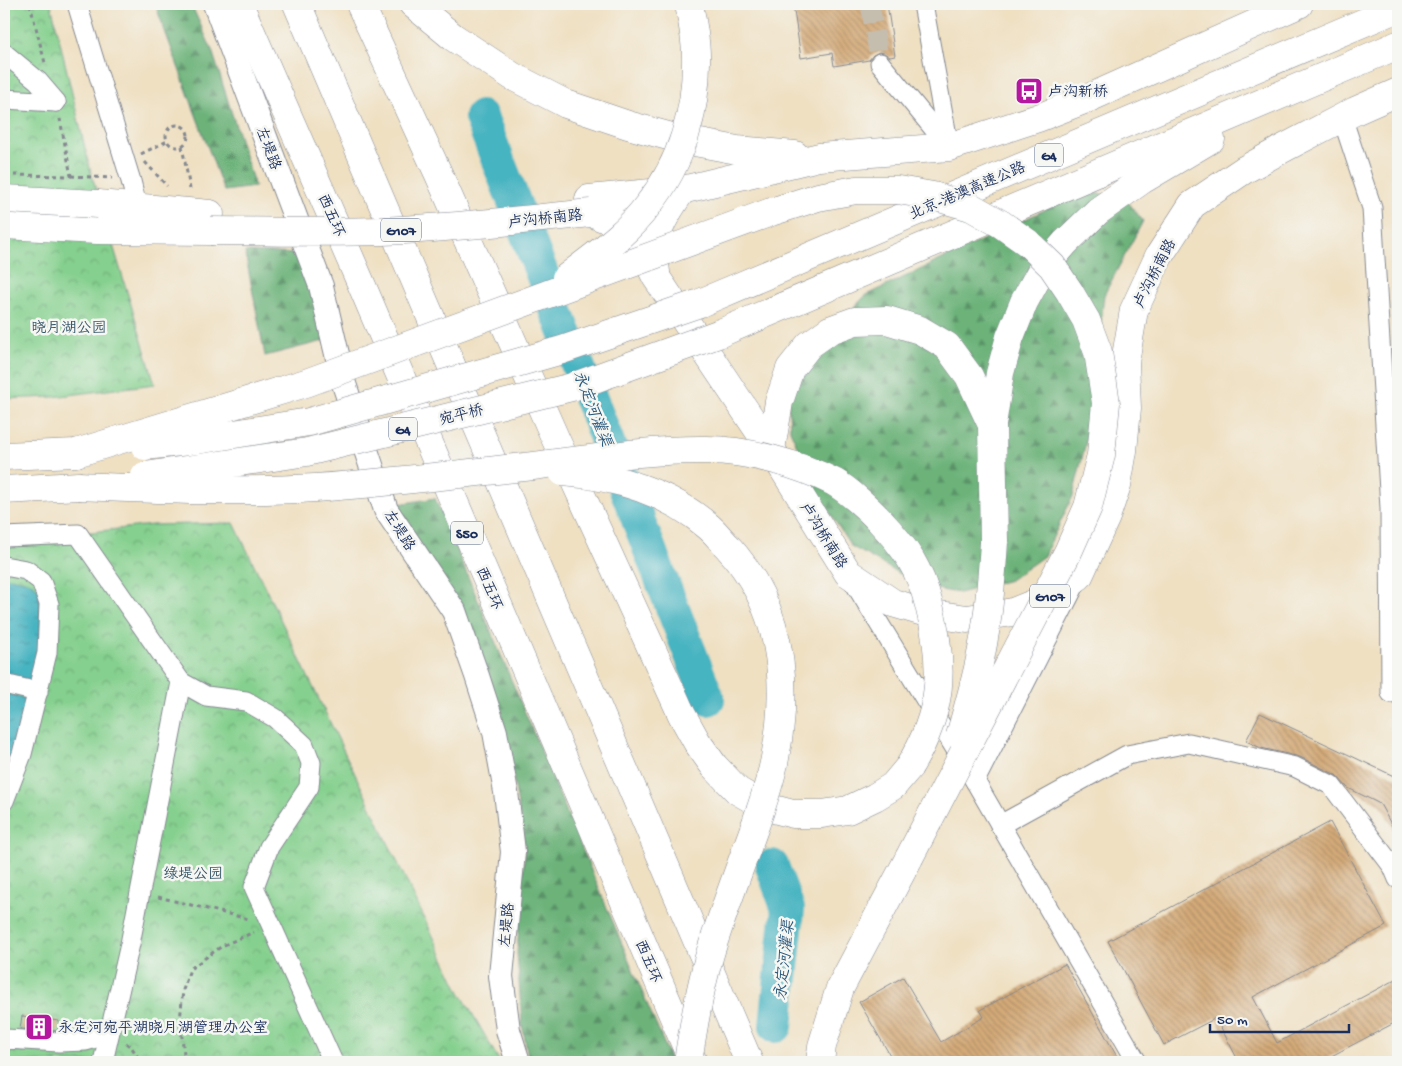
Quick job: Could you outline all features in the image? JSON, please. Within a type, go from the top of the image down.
[{"type":"highway","name":"西五环","points":[[239,4],[360,281],[693,1062]]},
{"type":"highway","points":[[297,4],[749,1062]]},
{"type":"highway","points":[[79,486],[198,490],[314,488],[514,468],[654,452],[708,450],[739,452],[790,464],[836,483],[869,510],[893,534],[912,560],[925,587],[934,624],[939,682],[932,720],[922,746],[909,767],[893,786],[848,810],[822,814],[793,814],[766,807],[738,791],[714,766],[697,742],[682,715],[560,448],[439,175],[360,4]]},
{"type":"highway","points":[[413,4],[453,37],[505,71],[566,104],[628,125],[679,139],[737,150],[819,157]]},
{"type":"highway","points":[[546,294],[623,232],[648,206],[669,175],[681,149],[691,116],[696,85],[694,28],[689,4]]},
{"type":"highway","name":"卢沟桥南路","points":[[4,225],[97,230],[140,219],[210,222],[295,232],[381,231],[481,225],[682,190],[819,157],[949,147],[1038,118],[1089,98],[1299,4]]},
{"type":"highway","name":"北京-港澳高速公路","points":[[76,453],[197,440],[309,422],[562,350],[700,303],[1398,8]]},
{"type":"highway","name":"G4","points":[[1301,85],[1398,45]]},
{"type":"highway","points":[[962,781],[974,684],[984,639],[991,588],[994,542],[992,425],[1000,373],[1013,328],[1024,302],[1041,271],[1065,243],[1098,211],[1142,180],[1301,85]]},
{"type":"highway","name":"宛平桥","points":[[79,486],[317,450],[572,387],[718,334],[1301,85]]},
{"type":"highway","name":"卢沟桥南路","points":[[590,206],[619,224],[638,241],[656,277],[771,449],[848,573],[893,602],[927,614],[967,619],[1013,612],[1043,600],[1079,576],[1106,517],[1117,485],[1124,450],[1127,408],[1125,362],[1134,310],[1159,256],[1192,205],[1244,170],[1342,117],[1398,92]]},
{"type":"highway","points":[[656,277],[653,250],[658,231],[666,214],[682,190]]},
{"type":"highway","points":[[76,453],[306,383],[771,212],[818,197],[856,190],[898,190],[933,196],[971,207],[1008,228],[1028,243],[1052,266],[1069,291],[1086,320],[1098,352],[1106,403],[1101,455],[1088,507],[962,781],[909,858],[840,988],[822,1046],[820,1062]]},
{"type":"highway","name":"卢沟桥南路","points":[[4,199],[98,204],[140,219]]},
{"type":"highway","points":[[771,449],[779,402],[790,369],[809,345],[830,330],[855,320],[888,320],[920,330],[947,346],[969,376],[992,425]]},
{"type":"highway","name":"G4","points":[[4,456],[76,453]]},
{"type":"highway","points":[[514,468],[582,474],[629,484],[675,503],[709,527],[740,560],[759,590],[771,619],[779,651],[782,685],[780,724],[775,760],[761,807],[713,942],[700,991],[688,1062]]},
{"type":"highway","name":"G4","points":[[4,490],[79,486]]},
{"type":"main road","name":"左堤路","points":[[215,4],[320,286],[344,384],[386,510],[454,611],[495,732],[506,792],[513,852],[501,976],[508,1030],[518,1062]]},
{"type":"street","points":[[77,4],[131,181],[140,219]]},
{"type":"street","points":[[923,4],[949,147]]},
{"type":"street","points":[[4,53],[38,81],[56,102],[4,99]]},
{"type":"street","points":[[880,63],[949,147]]},
{"type":"street","points":[[1342,117],[1372,208],[1390,508],[1391,693]]},
{"type":"street","points":[[4,537],[78,534],[181,682],[206,696],[246,701],[275,718],[304,746],[310,763],[309,786],[269,848],[254,887],[333,1062]]},
{"type":"street","points":[[4,566],[26,570],[41,581],[49,604],[47,653],[38,692],[22,754],[4,798]]},
{"type":"street","points":[[848,573],[962,781],[1000,825],[1137,1062]]},
{"type":"street","points":[[962,781],[1079,576]]},
{"type":"street","points":[[103,1062],[130,944],[181,682]]},
{"type":"street","points":[[4,684],[38,692]]},
{"type":"street","points":[[1000,825],[1127,755],[1189,743],[1295,767],[1331,785],[1392,867],[1398,878]]},
{"type":"street","points":[[4,1042],[6,1039],[59,1042],[86,1041],[109,1034]]},
{"type":"path","points":[[176,125],[186,128],[188,135],[186,142],[182,146],[173,146],[167,141],[166,134],[169,128],[176,125]]},
{"type":"path","points":[[167,141],[139,156],[167,186]]},
{"type":"path","points":[[182,146],[191,194]]},
{"type":"path","points":[[71,176],[99,176]]},
{"type":"path","points":[[140,893],[271,925]]},
{"type":"path","points":[[185,1062],[180,1021],[183,990],[190,969],[222,946],[271,925]]},
{"type":"green space","name":"晓月湖公园","points":[[4,4],[51,4],[90,169],[155,384],[53,397],[4,399]]},
{"type":"green space","points":[[155,4],[191,4],[212,50],[255,187],[224,191]]},
{"type":"green space","points":[[1084,191],[1125,198],[1143,221],[1104,295],[1090,425],[1073,496],[1044,556],[1010,580],[959,593],[941,590],[898,573],[851,546],[819,496],[790,430],[788,397],[804,361],[865,296]]},
{"type":"green space","points":[[245,252],[302,254],[328,340],[265,356]]},
{"type":"green space","points":[[435,498],[672,1062],[529,1062],[522,1024],[517,952],[525,847],[508,746],[393,505]]},
{"type":"green space","name":"绿堤公园","points":[[234,523],[460,992],[500,1062],[4,1062],[4,539],[40,538],[152,525]]},
{"type":"water","points":[[4,577],[29,582],[38,588],[40,596],[41,642],[30,683],[4,677]]},
{"type":"water","points":[[4,693],[28,699],[14,751],[4,773]]},
{"type":"building","points":[[793,4],[887,4],[895,56],[890,57],[879,52],[869,60],[834,66],[832,53],[801,58]]},
{"type":"building","points":[[1260,713],[1398,778],[1398,837],[1380,804],[1348,788],[1336,775],[1300,757],[1261,748],[1246,741]]},
{"type":"building","points":[[1330,822],[1386,926],[1253,997],[1277,1043],[1398,978],[1398,1021],[1320,1062],[1239,1062],[1216,1018],[1164,1045],[1108,941]]},
{"type":"building","points":[[1065,964],[1120,1062],[894,1062],[859,1002],[903,977],[941,1042],[984,1017],[980,1010]]},
{"type":"building","name":"永定河宛平湖晓月湖管理办公室","points":[[22,1016],[59,1021],[58,1031],[20,1029]]},
{"type":"waterway","name":"永定河灌渠","points":[[481,117],[708,699]]},
{"type":"waterway","name":"永定河灌渠","points":[[772,866],[788,909],[776,1026]]},
{"type":"tunnel","points":[[870,4],[880,63]]},
{"type":"place","name":"卢沟新桥","points":[[1029,91]]},
{"type":"place","name":"永定河宛平湖晓月湖管理办公室","points":[[39,1027]]}]
